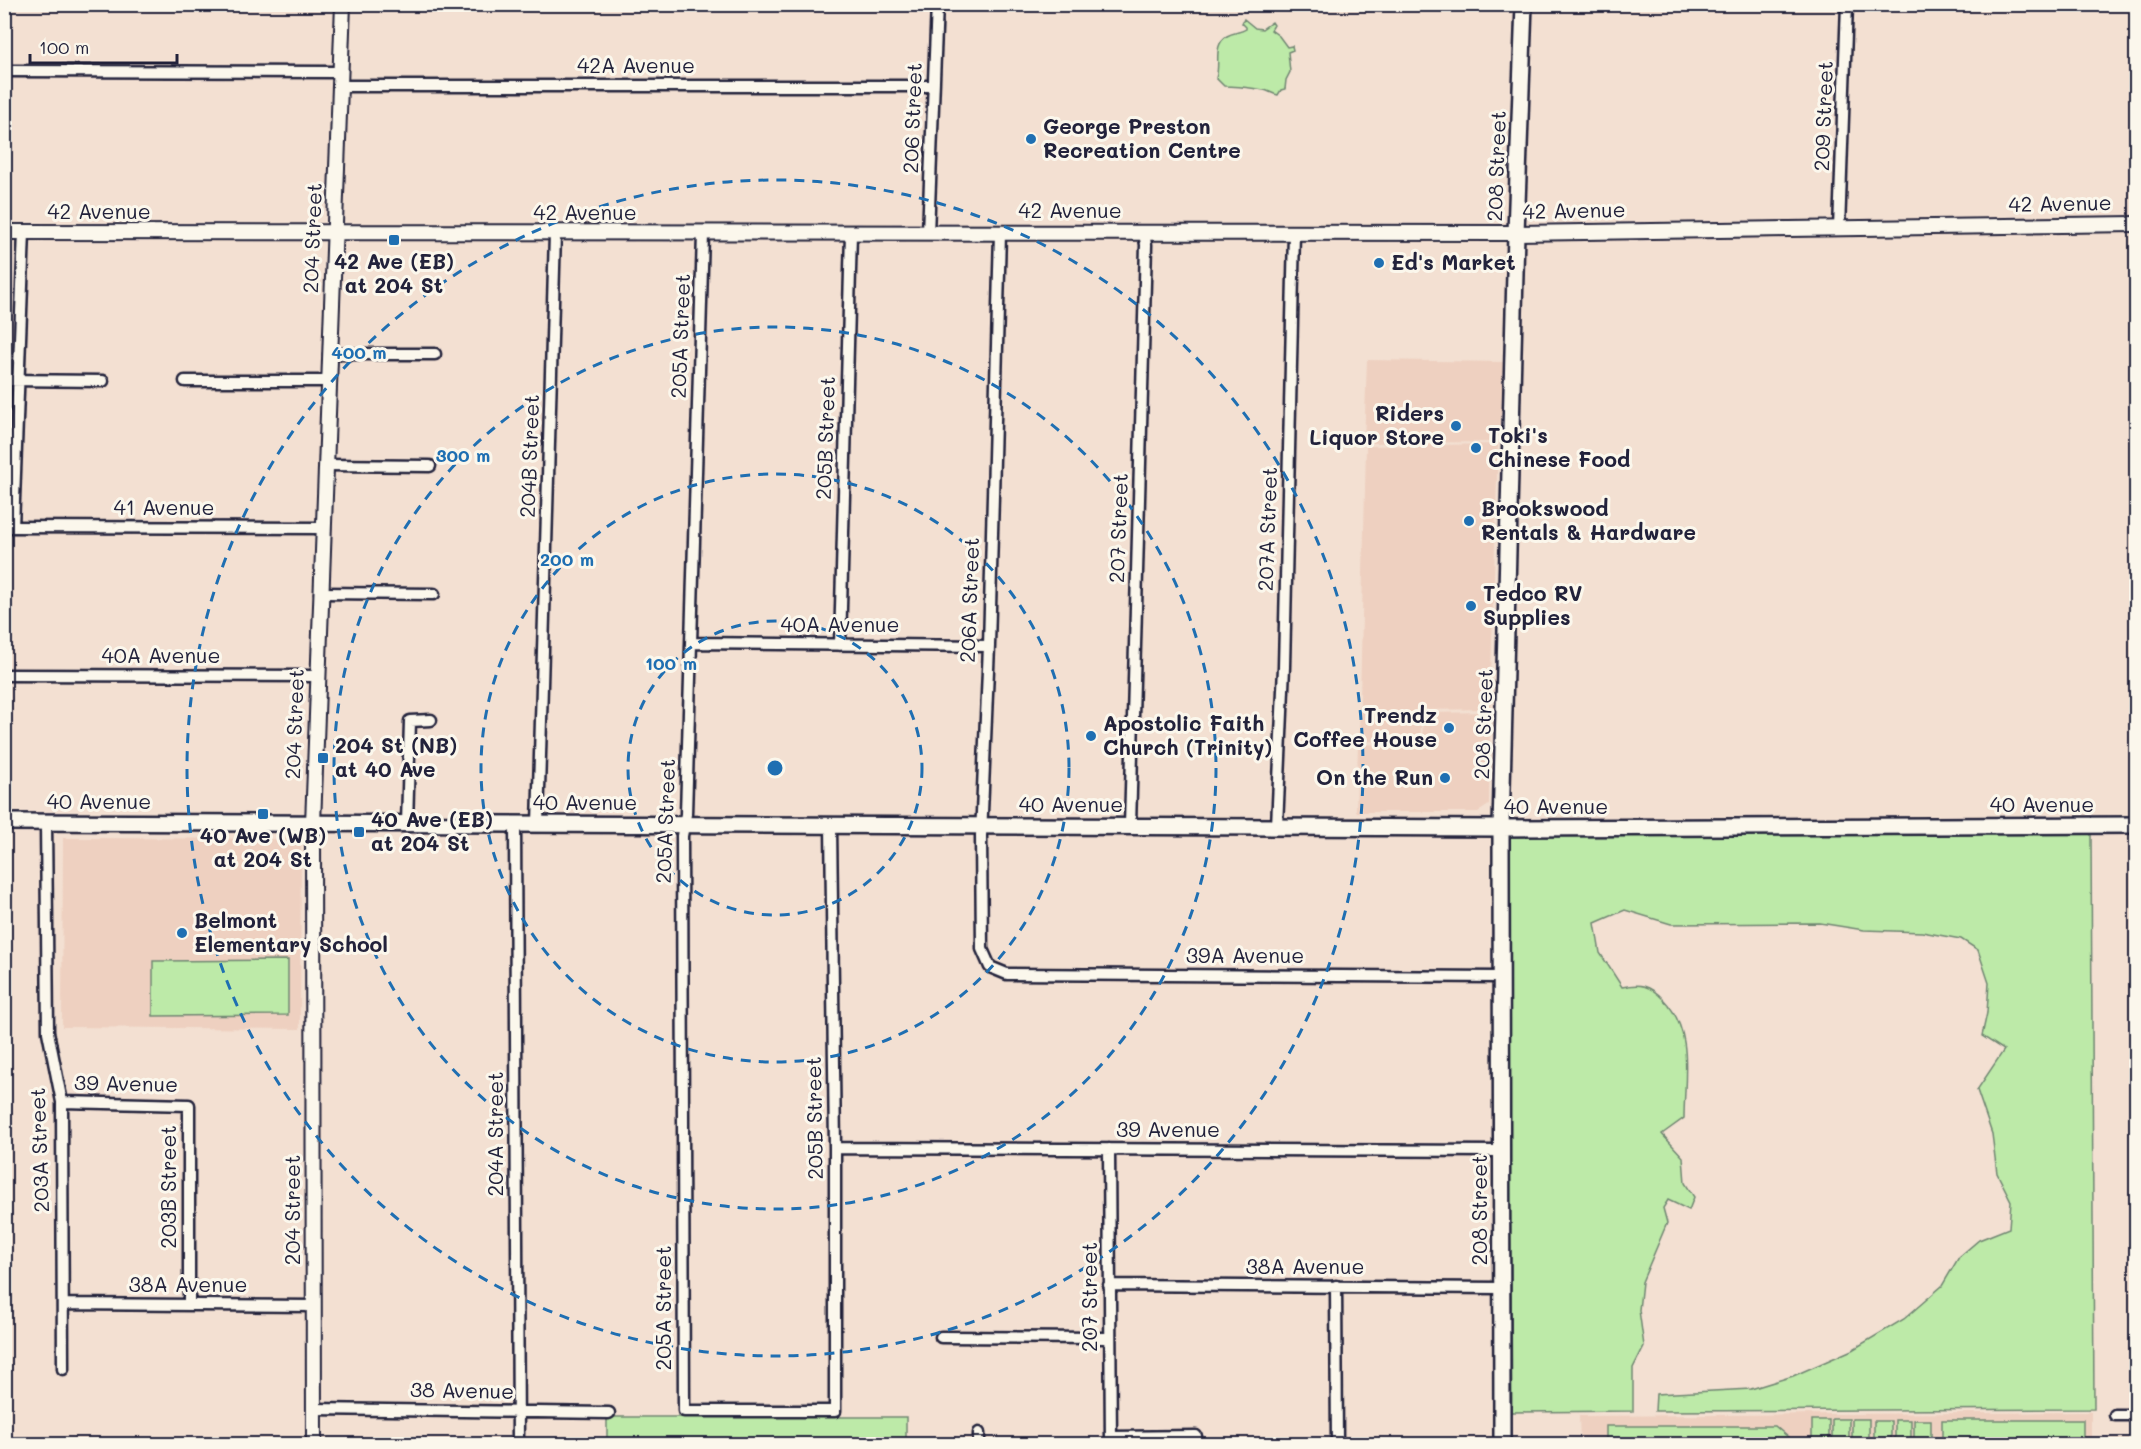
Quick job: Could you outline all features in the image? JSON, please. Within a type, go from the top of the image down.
[{"type":"main road","name":"208 Street","points":[[1502,1444],[1500,977],[1502,828],[1516,233],[1524,4]]},
{"type":"main road","name":"40 Avenue","points":[[4,822],[1502,828],[2136,825]]},
{"type":"street","name":"204 Street","points":[[314,1444],[313,824],[343,4]]},
{"type":"street","name":"206 Street","points":[[928,233],[937,4]]},
{"type":"street","name":"209 Street","points":[[1839,229],[1847,4]]},
{"type":"street","name":"42A Avenue","points":[[4,71],[339,79],[933,86]]},
{"type":"street","name":"42 Avenue","points":[[4,232],[1516,233],[2136,224]]},
{"type":"street","points":[[9,527],[20,380],[24,232]]},
{"type":"street","name":"207 Street","points":[[1130,826],[1145,293],[1144,232]]},
{"type":"street","name":"205B Street","points":[[840,645],[851,233]]},
{"type":"street","name":"206A Street","points":[[990,967],[982,950],[983,825],[1000,233]]},
{"type":"street","name":"207A Street","points":[[1277,826],[1284,667],[1294,233]]},
{"type":"street","name":"204B Street","points":[[538,824],[555,234]]},
{"type":"street","name":"205A Street","points":[[703,234],[686,824],[682,836],[684,1411],[835,1411]]},
{"type":"street","points":[[329,354],[435,354]]},
{"type":"street","points":[[4,380],[103,381]]},
{"type":"street","points":[[185,381],[328,381]]},
{"type":"street","points":[[325,465],[430,466]]},
{"type":"street","name":"41 Avenue","points":[[9,527],[323,528]]},
{"type":"street","points":[[320,593],[434,594]]},
{"type":"street","name":"40A Avenue","points":[[692,643],[989,646]]},
{"type":"street","name":"40A Avenue","points":[[4,675],[317,676]]},
{"type":"street","points":[[407,824],[410,721],[432,720]]},
{"type":"street","name":"203A Street","points":[[46,822],[48,1032],[62,1102],[63,1369]]},
{"type":"street","name":"204A Street","points":[[515,824],[518,1444]]},
{"type":"street","name":"205B Street","points":[[831,825],[835,1411]]},
{"type":"street","name":"39A Avenue","points":[[990,967],[1007,974],[1500,977]]},
{"type":"street","name":"39 Avenue","points":[[62,1102],[189,1105]]},
{"type":"street","name":"203B Street","points":[[189,1105],[189,1305]]},
{"type":"street","name":"39 Avenue","points":[[835,1148],[1502,1151]]},
{"type":"street","name":"207 Street","points":[[1109,1149],[1111,1441]]},
{"type":"street","name":"38A Avenue","points":[[1109,1285],[1501,1288]]},
{"type":"street","points":[[1336,1286],[1337,1444]]},
{"type":"street","name":"38A Avenue","points":[[63,1304],[314,1305]]},
{"type":"street","points":[[941,1337],[1110,1338]]},
{"type":"street","name":"38 Avenue","points":[[314,1409],[609,1413]]},
{"type":"street","points":[[2115,1415],[2136,1414]]},
{"type":"street","points":[[1111,1441],[1196,1436]]},
{"type":"shaded area","points":[[1367,360],[1503,362],[1500,442],[1364,443]]},
{"type":"shaded area","points":[[1498,444],[1490,709],[1422,710],[1420,742],[1359,741],[1366,446]]},
{"type":"shaded area","points":[[1490,712],[1489,805],[1478,812],[1356,812],[1358,744],[1422,746],[1423,713]]},
{"type":"shaded area","name":"Belmont Elementary School","points":[[63,838],[301,839],[300,1029],[62,1027]]},
{"type":"shaded area","points":[[2091,1412],[2091,1444],[1580,1444],[1579,1416]]},
{"type":"green space","points":[[1244,19],[1255,28],[1262,29],[1272,22],[1274,25],[1271,30],[1287,47],[1292,46],[1293,50],[1288,52],[1290,72],[1285,89],[1281,90],[1278,95],[1264,90],[1224,86],[1216,78],[1220,44],[1227,36],[1246,29],[1242,23]]},
{"type":"green space","points":[[1507,833],[2091,834],[2094,1409],[1655,1411],[1656,1394],[1751,1389],[1793,1376],[1852,1350],[1904,1319],[1942,1286],[1959,1257],[1979,1240],[2009,1228],[2011,1201],[1997,1173],[1992,1134],[1977,1090],[2004,1050],[1982,1036],[1987,1013],[1989,983],[1978,950],[1961,939],[1922,932],[1864,930],[1820,923],[1671,924],[1625,910],[1595,923],[1600,953],[1622,987],[1639,985],[1654,991],[1673,1012],[1680,1025],[1686,1056],[1684,1118],[1662,1134],[1683,1157],[1685,1183],[1694,1197],[1689,1210],[1668,1200],[1663,1208],[1667,1223],[1642,1282],[1639,1310],[1644,1346],[1633,1368],[1633,1411],[1512,1412]]},
{"type":"green space","points":[[288,960],[288,1015],[153,1016],[153,961]]},
{"type":"green space","points":[[607,1417],[906,1417],[906,1444],[607,1444]]},
{"type":"green space","points":[[1832,1419],[1849,1419],[1849,1444],[1832,1444]]},
{"type":"green space","points":[[1852,1419],[1869,1419],[1869,1444],[1852,1444]]},
{"type":"green space","points":[[1812,1420],[1829,1420],[1829,1444],[1812,1444]]},
{"type":"green space","points":[[1895,1420],[1911,1420],[1911,1444],[1895,1444]]},
{"type":"green space","points":[[1914,1420],[1931,1420],[1931,1444],[1914,1444]]},
{"type":"green space","points":[[1942,1420],[2083,1420],[2083,1444],[1942,1444]]},
{"type":"green space","points":[[1874,1421],[1891,1421],[1891,1444],[1874,1444]]},
{"type":"green space","points":[[1606,1426],[1775,1426],[1788,1437],[1788,1444],[1606,1444]]},
{"type":"place","name":"George Preston Recreation Centre","points":[[1031,139]]},
{"type":"place","name":"42 Ave (EB) at 204 St","points":[[394,240]]},
{"type":"place","name":"Ed's Market","points":[[1379,263]]},
{"type":"place","name":"Riders Liquor Store","points":[[1456,426]]},
{"type":"place","name":"Toki's Chinese Food","points":[[1476,448]]},
{"type":"place","name":"Brookswood Rentals & Hardware","points":[[1469,521]]},
{"type":"place","name":"Tedco RV Supplies","points":[[1471,606]]},
{"type":"place","name":"Trendz Coffee House","points":[[1449,728]]},
{"type":"place","name":"Apostolic Faith Church (Trinity)","points":[[1091,736]]},
{"type":"place","name":"204 St (NB) at 40 Ave","points":[[323,758]]},
{"type":"place","name":"On the Run","points":[[1445,778]]},
{"type":"place","name":"40 Ave (WB) at 204 St","points":[[263,814]]},
{"type":"place","name":"40 Ave (EB) at 204 St","points":[[359,832]]},
{"type":"place","name":"Belmont Elementary School","points":[[182,933]]}]
